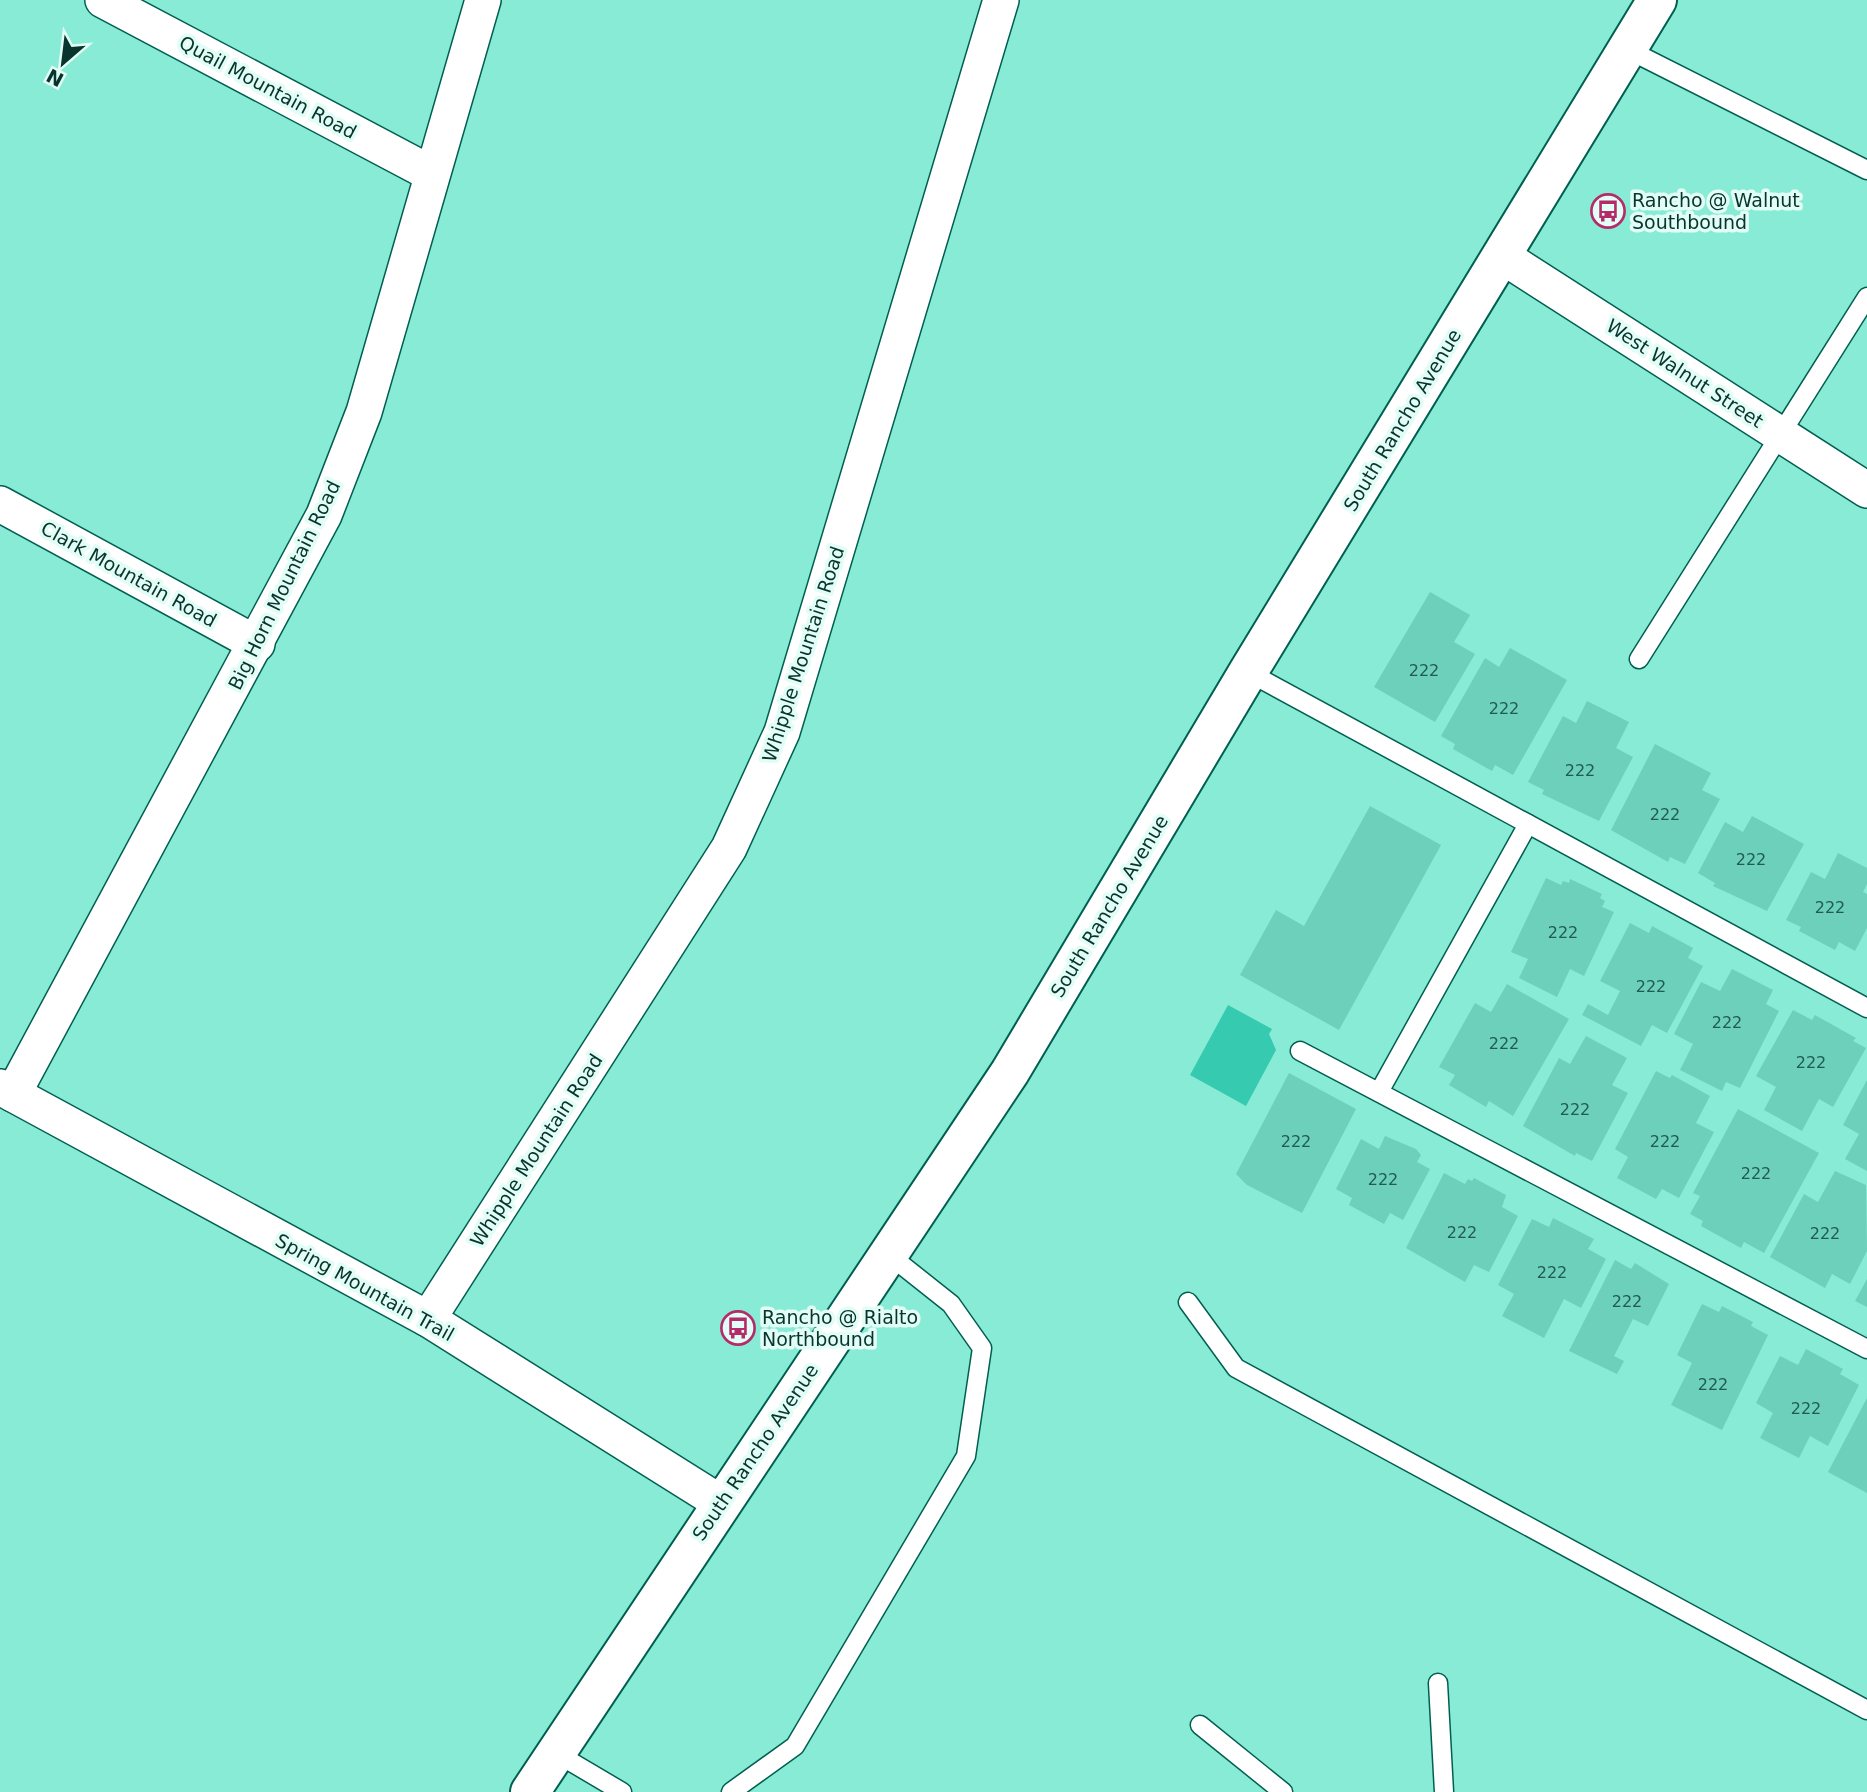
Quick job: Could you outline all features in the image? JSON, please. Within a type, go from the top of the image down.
[{"type":"street","name":"Quail Mountain Road","points":[[103,0],[432,174]]},
{"type":"street","name":"Big Horn Mountain Road","points":[[6,1090],[257,644],[324,515],[364,412],[483,0]]},
{"type":"street","name":"Whipple Mountain Road","points":[[428,1319],[729,848],[759,786],[782,732],[1001,0]]},
{"type":"street","name":"South Rancho Avenue","points":[[530,1792],[720,1503],[1010,1072],[1248,672],[1657,0]]},
{"type":"street","name":"West Walnut Street","points":[[1502,256],[1867,490]]},
{"type":"street","name":"Clark Mountain Road","points":[[0,504],[257,644]]},
{"type":"street","name":"Spring Mountain Trail","points":[[6,1090],[428,1319],[720,1503]]},
{"type":"lane","points":[[1627,48],[1867,170]]},
{"type":"lane","points":[[1639,659],[1867,297]]},
{"type":"lane","points":[[1248,672],[1867,1008]]},
{"type":"lane","points":[[1379,1092],[1528,824]]},
{"type":"lane","points":[[1300,1051],[1867,1349]]},
{"type":"lane","points":[[731,1792],[794,1746],[966,1455],[982,1348],[951,1304],[888,1254]]},
{"type":"lane","points":[[1188,1302],[1236,1368],[1867,1710]]},
{"type":"lane","points":[[1438,1683],[1444,1792]]},
{"type":"lane","points":[[1199,1725],[1283,1792]]},
{"type":"lane","points":[[556,1753],[622,1792]]},
{"type":"green space","points":[[1228,1005],[1272,1029],[1269,1034],[1276,1050],[1246,1106],[1190,1075]]},
{"type":"building","points":[[1430,592],[1470,615],[1454,642],[1475,654],[1435,722],[1374,687]]},
{"type":"building","points":[[1510,648],[1567,680],[1513,775],[1495,765],[1492,771],[1453,749],[1455,744],[1441,736],[1485,658],[1499,667]]},
{"type":"building","points":[[1587,701],[1629,722],[1616,748],[1633,757],[1599,821],[1542,794],[1544,790],[1528,782],[1563,716],[1576,723]]},
{"type":"building","points":[[1655,744],[1711,773],[1702,790],[1720,799],[1685,864],[1670,857],[1668,862],[1611,830]]},
{"type":"building","points":[[1370,806],[1441,845],[1339,1030],[1240,975],[1276,910],[1304,926]]},
{"type":"building","points":[[1752,816],[1804,844],[1767,911],[1713,886],[1715,883],[1698,873],[1725,822],[1743,832]]},
{"type":"building","points":[[1838,853],[1867,868],[1867,884],[1863,892],[1867,894],[1867,928],[1855,951],[1839,942],[1835,950],[1799,931],[1801,927],[1786,920],[1811,872],[1825,879]]},
{"type":"building","points":[[1546,878],[1561,885],[1563,881],[1569,883],[1570,879],[1602,894],[1600,898],[1605,901],[1602,907],[1614,912],[1584,976],[1570,969],[1557,997],[1519,978],[1528,959],[1511,952]]},
{"type":"building","points":[[1630,923],[1649,933],[1652,926],[1693,948],[1688,958],[1703,966],[1667,1033],[1652,1025],[1641,1046],[1582,1015],[1588,1004],[1608,1015],[1620,991],[1600,981]]},
{"type":"building","points":[[1732,969],[1773,990],[1766,1004],[1779,1011],[1740,1088],[1726,1082],[1722,1091],[1680,1070],[1693,1044],[1674,1034],[1701,982],[1720,991]]},
{"type":"building","points":[[1507,984],[1569,1019],[1513,1116],[1489,1101],[1486,1107],[1449,1085],[1455,1075],[1439,1067],[1475,1003],[1491,1012]]},
{"type":"building","points":[[1793,1010],[1812,1020],[1815,1015],[1856,1038],[1853,1041],[1866,1048],[1833,1107],[1819,1099],[1802,1131],[1764,1110],[1776,1087],[1756,1076]]},
{"type":"building","points":[[1586,1036],[1627,1058],[1612,1085],[1628,1093],[1592,1161],[1576,1153],[1575,1156],[1523,1126],[1559,1058],[1570,1064]]},
{"type":"building","points":[[1656,1071],[1670,1078],[1672,1075],[1710,1096],[1696,1123],[1714,1132],[1679,1198],[1662,1189],[1656,1199],[1617,1178],[1628,1157],[1615,1149]]},
{"type":"building","points":[[1289,1073],[1356,1109],[1302,1213],[1247,1185],[1236,1174]]},
{"type":"building","points":[[1867,1080],[1867,1171],[1845,1159],[1859,1134],[1843,1125]]},
{"type":"building","points":[[1738,1109],[1819,1153],[1764,1253],[1744,1242],[1741,1248],[1701,1226],[1703,1221],[1690,1214],[1700,1196],[1693,1193]]},
{"type":"building","points":[[1385,1136],[1416,1149],[1421,1155],[1417,1162],[1430,1169],[1403,1220],[1390,1213],[1384,1224],[1349,1205],[1352,1198],[1336,1189],[1361,1139],[1379,1149]]},
{"type":"building","points":[[1835,1171],[1866,1185],[1867,1251],[1850,1284],[1832,1274],[1825,1288],[1770,1257],[1804,1194],[1818,1202]]},
{"type":"building","points":[[1444,1173],[1465,1184],[1468,1179],[1472,1181],[1474,1178],[1506,1195],[1502,1207],[1518,1216],[1489,1272],[1474,1265],[1465,1282],[1406,1248]]},
{"type":"building","points":[[1553,1218],[1594,1239],[1588,1249],[1606,1259],[1581,1308],[1564,1299],[1544,1338],[1502,1316],[1514,1294],[1498,1285],[1532,1219],[1549,1227]]},
{"type":"building","points":[[1615,1260],[1631,1269],[1635,1263],[1669,1284],[1648,1326],[1633,1319],[1614,1356],[1624,1361],[1617,1374],[1569,1351]]},
{"type":"building","points":[[1867,1279],[1867,1307],[1855,1301]]},
{"type":"building","points":[[1702,1304],[1719,1312],[1722,1306],[1753,1322],[1751,1326],[1768,1335],[1722,1430],[1671,1405],[1692,1363],[1677,1355]]},
{"type":"building","points":[[1806,1349],[1843,1369],[1840,1374],[1859,1385],[1828,1446],[1810,1436],[1799,1458],[1760,1438],[1773,1413],[1756,1403],[1780,1356],[1798,1365]]},
{"type":"building","points":[[1867,1398],[1867,1493],[1828,1472]]},
{"type":"place","name":"Rancho @ Walnut Southbound","points":[[1608,211]]},
{"type":"place","name":"Rancho @ Rialto Northbound","points":[[738,1328]]}]
